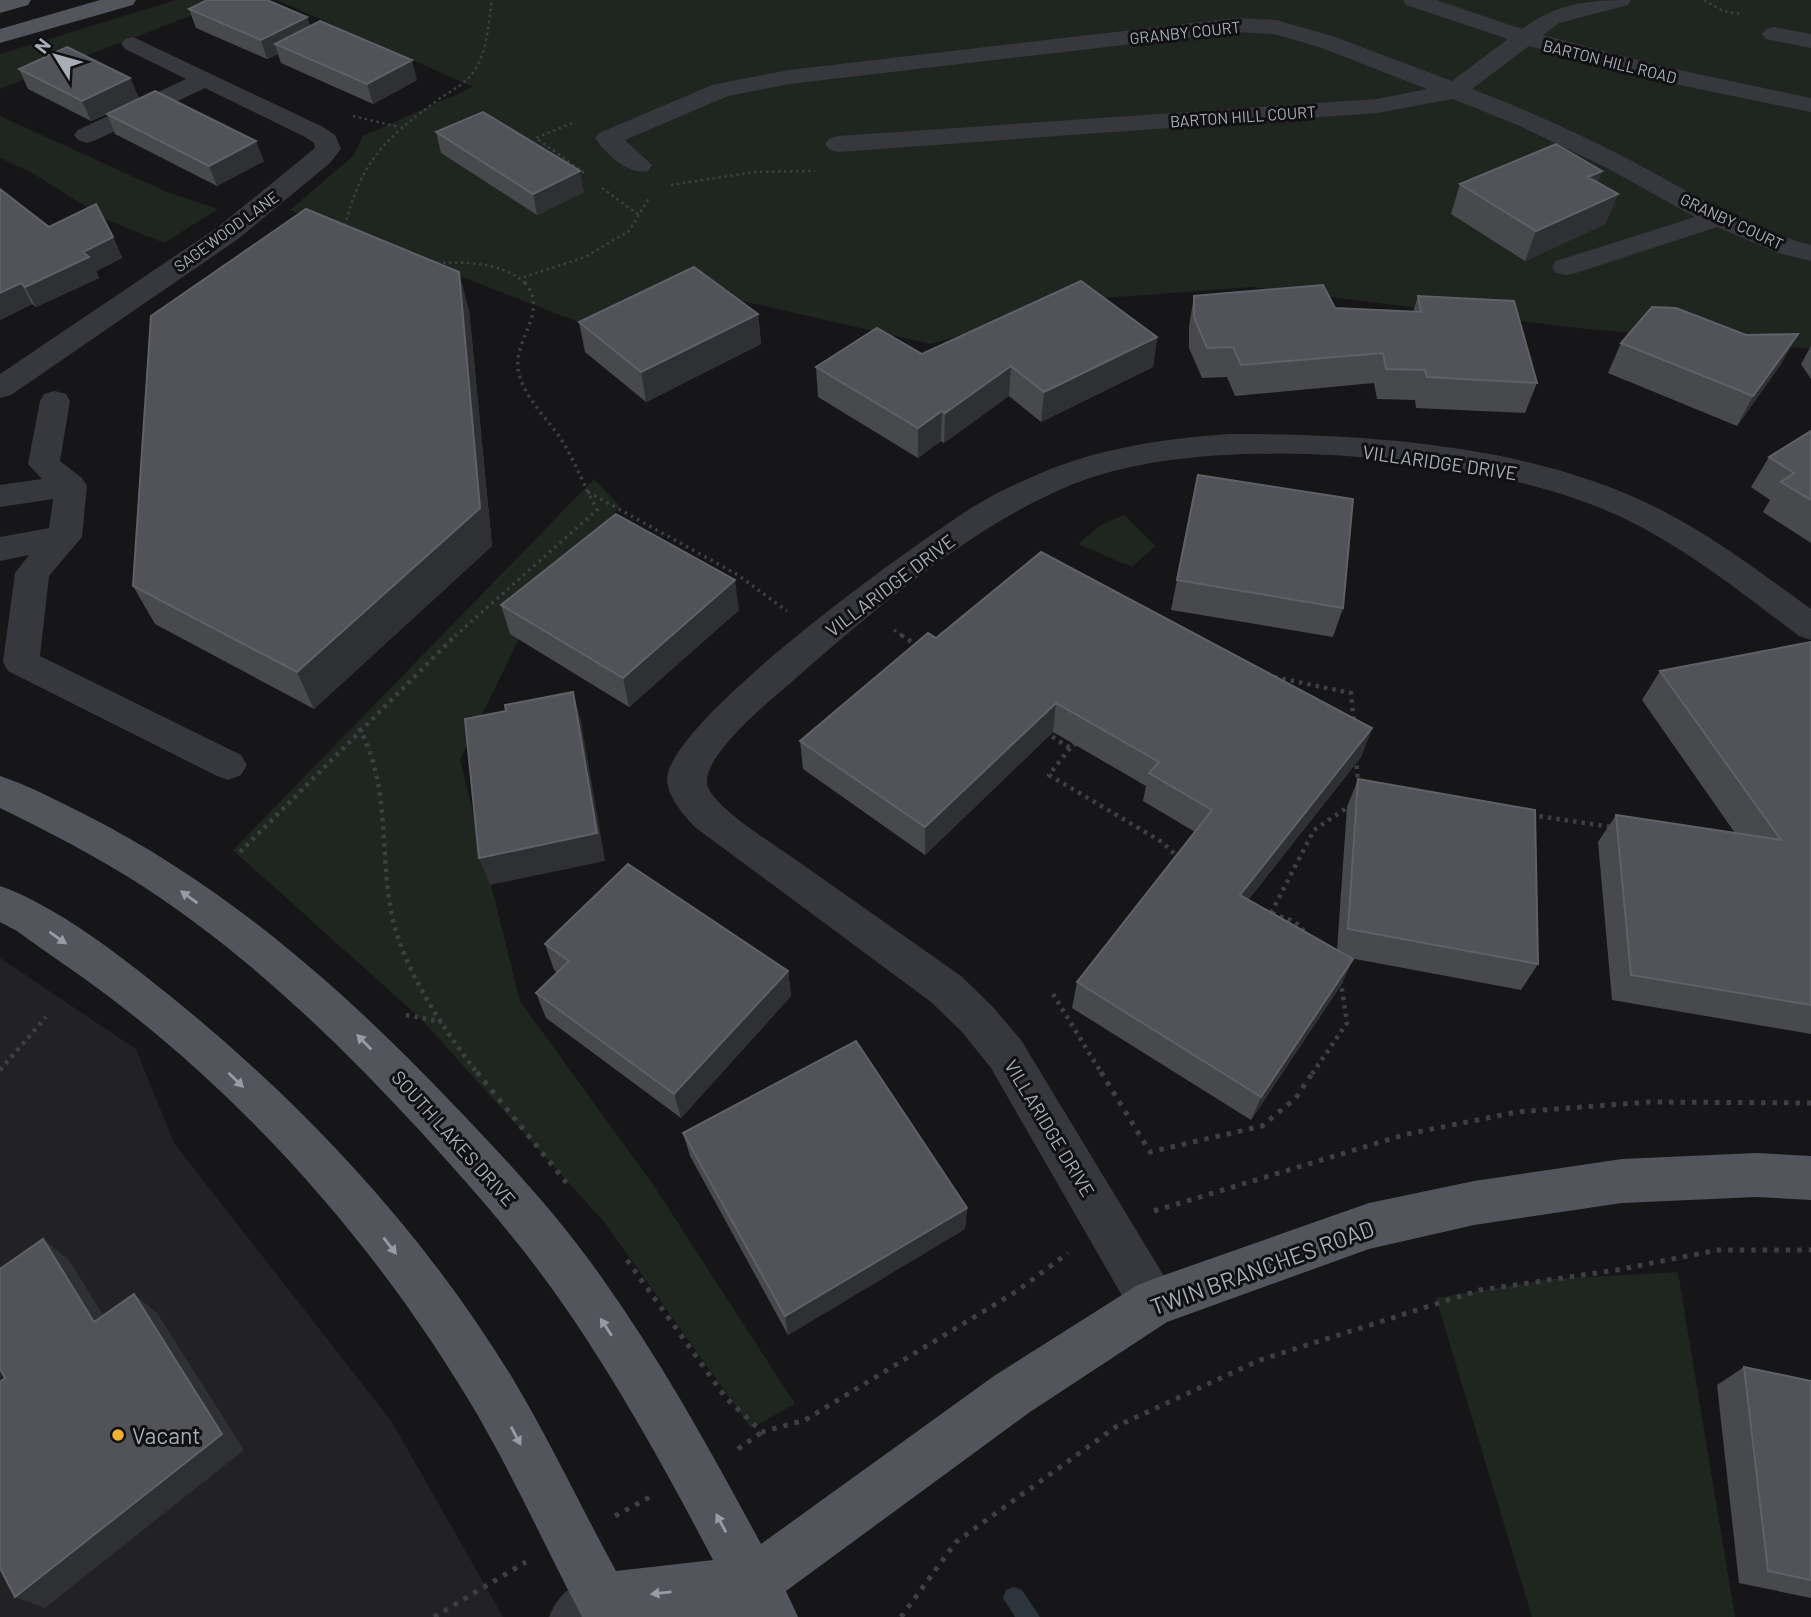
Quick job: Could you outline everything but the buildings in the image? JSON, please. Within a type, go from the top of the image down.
[{"type":"main road","points":[[0,6],[20,0]]},
{"type":"main road","points":[[0,36],[119,1]]},
{"type":"main road","name":"SOUTH LAKES DRIVE","points":[[0,791],[80,829],[160,876],[249,941],[337,1014],[502,1188],[586,1296],[678,1439],[751,1606]]},
{"type":"main road","points":[[0,903],[31,919],[127,986],[204,1049],[285,1126],[356,1202],[420,1284],[495,1396],[570,1539],[597,1611],[751,1606]]},
{"type":"main road","name":"TWIN BRANCHES ROAD","points":[[751,1606],[1012,1394],[1153,1303],[1369,1226],[1474,1203],[1622,1181],[1756,1175],[1811,1178]]},
{"type":"street","name":"BARTON HILL ROAD","points":[[1414,0],[1525,38],[1624,66],[1811,105]]},
{"type":"street","name":"BARTON HILL COURT","points":[[838,144],[1377,106],[1454,91],[1551,18],[1619,0]]},
{"type":"street","name":"GRANBY COURT","points":[[639,165],[608,138],[721,90],[789,77],[1236,25],[1276,27],[1314,38],[1529,121],[1718,218],[1788,247],[1811,253]]},
{"type":"street","points":[[1774,34],[1811,41]]},
{"type":"street","name":"SAGEWOOD LANE","points":[[0,388],[228,233],[321,158],[328,149],[326,140],[314,132],[133,44]]},
{"type":"street","points":[[87,135],[205,79]]},
{"type":"street","points":[[1566,267],[1718,218]]},
{"type":"street","points":[[55,401],[44,464],[71,486]]},
{"type":"street","name":"VILLARIDGE DRIVE","points":[[1153,1303],[1006,1054],[977,1019],[946,989],[733,836],[703,810],[689,790],[686,776],[689,763],[697,751],[778,674],[926,554],[987,514],[1045,483],[1111,460],[1180,449],[1261,443],[1361,450],[1463,462],[1529,474],[1585,490],[1628,507],[1675,531],[1720,560],[1811,627]]},
{"type":"street","points":[[0,496],[71,486]]},
{"type":"street","points":[[71,486],[65,537],[32,573],[21,662],[228,765]]},
{"type":"street","points":[[0,549],[65,537]]},
{"type":"path","points":[[351,238],[345,226],[354,188],[364,166],[400,128],[465,82],[475,71],[482,56],[492,0]]},
{"type":"path","points":[[355,116],[400,128]]},
{"type":"path","points":[[669,185],[754,172],[842,170],[838,144]]},
{"type":"path","points":[[600,186],[639,215]]},
{"type":"path","points":[[518,279],[585,257],[629,231],[653,192]]},
{"type":"path","points":[[240,852],[359,728],[472,617],[597,510],[562,440],[520,377],[518,350],[534,302],[528,286],[487,265],[466,262],[427,263]]},
{"type":"path","points":[[587,491],[738,575],[788,613]]},
{"type":"path","points":[[886,624],[920,647]]},
{"type":"path","points":[[1270,676],[1351,693],[1354,734]]},
{"type":"path","points":[[1035,725],[1070,748]]},
{"type":"path","points":[[359,728],[368,739],[377,783],[387,890],[398,937],[418,982],[449,1033],[577,1196]]},
{"type":"path","points":[[1084,738],[1070,748],[1049,775],[1162,842],[1187,866]]},
{"type":"path","points":[[1355,748],[1358,789]]},
{"type":"path","points":[[1272,913],[1314,830],[1354,803],[1356,796]]},
{"type":"path","points":[[1522,813],[1618,828]]},
{"type":"path","points":[[1261,908],[1295,922],[1313,940]]},
{"type":"path","points":[[1053,994],[1150,1152],[1262,1126],[1296,1098],[1347,1023],[1342,979],[1337,969]]},
{"type":"path","points":[[0,1070],[46,1017]]},
{"type":"path","points":[[434,1617],[479,1588],[750,1443],[762,1432],[805,1420],[1017,1291],[1058,1258],[1163,1207],[1407,1134],[1517,1112],[1649,1102],[1811,1103]]},
{"type":"path","points":[[901,1617],[956,1542],[1117,1426],[1260,1360],[1480,1290],[1717,1250],[1811,1250]]},
{"type":"path","points":[[625,1258],[726,1398],[762,1432]]},
{"type":"shaded area","points":[[176,0],[231,0],[0,89],[0,54]]},
{"type":"shaded area","points":[[277,0],[1811,0],[1811,349],[1568,327],[1253,287],[1078,300],[931,344],[676,286],[583,324],[290,210],[354,155],[363,136],[473,87]]},
{"type":"shaded area","points":[[0,116],[167,192],[218,209],[164,243],[107,220],[34,174],[0,158]]},
{"type":"shaded area","points":[[594,479],[620,506],[525,626],[460,760],[520,1001],[654,1186],[795,1404],[751,1428],[605,1223],[421,1019],[233,850]]},
{"type":"shaded area","points":[[1124,515],[1156,546],[1132,567],[1078,544],[1101,525]]},
{"type":"shaded area","points":[[0,958],[136,1049],[174,1143],[392,1422],[503,1617],[0,1617]]},
{"type":"shaded area","points":[[1678,1272],[1735,1617],[1532,1617],[1436,1298],[1551,1279]]},
{"type":"waterway","points":[[1014,1598],[1029,1617]]},
{"type":"place","name":"Vacant","points":[[118,1435]]}]
